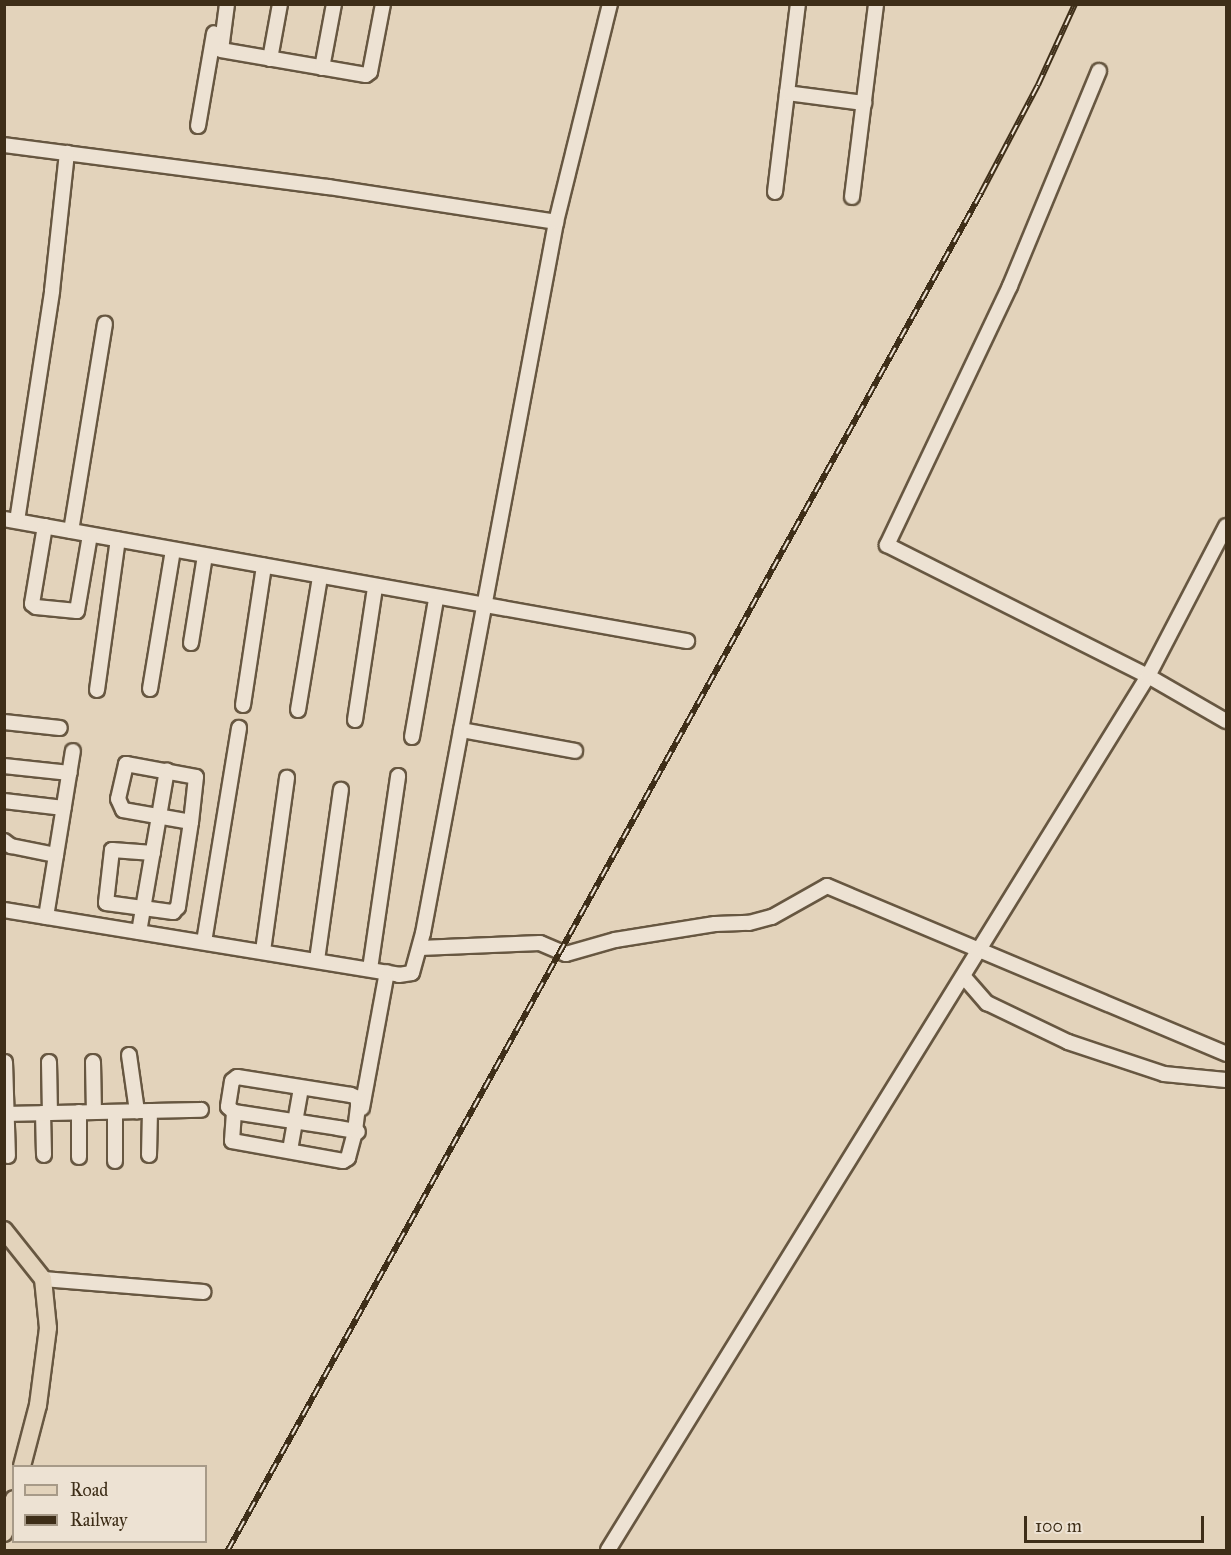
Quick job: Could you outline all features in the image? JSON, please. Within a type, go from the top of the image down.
[{"type":"main road","points":[[4,1230],[43,1279],[48,1328],[38,1405],[23,1465]]},
{"type":"main road","points":[[5,1527],[12,1505]]},
{"type":"street","points":[[198,126],[219,4]]},
{"type":"street","points":[[227,4],[221,50],[369,74],[383,4]]},
{"type":"street","points":[[270,59],[280,4]]},
{"type":"street","points":[[322,68],[334,4]]},
{"type":"street","points":[[4,910],[387,972],[412,973],[420,948],[482,607],[556,222],[610,4]]},
{"type":"street","points":[[775,192],[798,4]]},
{"type":"street","points":[[852,197],[876,4]]},
{"type":"street","points":[[1099,71],[1010,286],[887,545],[1148,676],[1227,721]]},
{"type":"street","points":[[787,93],[864,103]]},
{"type":"street","points":[[4,145],[339,188],[556,222]]},
{"type":"street","points":[[67,153],[52,291],[11,520],[436,599],[687,641]]},
{"type":"street","points":[[71,531],[105,324]]},
{"type":"street","points":[[45,526],[32,604],[36,607],[77,611],[90,535]]},
{"type":"street","points":[[608,1551],[1148,676],[1227,526]]},
{"type":"street","points":[[97,690],[118,539]]},
{"type":"street","points":[[150,689],[173,550]]},
{"type":"street","points":[[190,643],[205,556]]},
{"type":"street","points":[[243,705],[264,566]]},
{"type":"street","points":[[298,710],[320,577]]},
{"type":"street","points":[[355,720],[375,587]]},
{"type":"street","points":[[412,737],[436,599]]},
{"type":"street","points":[[4,722],[60,728]]},
{"type":"street","points":[[204,942],[239,728]]},
{"type":"street","points":[[461,730],[575,751]]},
{"type":"street","points":[[46,917],[73,752]]},
{"type":"street","points":[[153,852],[119,848],[110,855],[106,903],[168,914],[178,907],[191,822],[196,777],[130,762],[124,768],[120,789],[119,805],[123,810],[191,822]]},
{"type":"street","points":[[4,766],[70,773]]},
{"type":"street","points":[[139,932],[167,770]]},
{"type":"street","points":[[370,969],[398,776]]},
{"type":"street","points":[[263,951],[287,778]]},
{"type":"street","points":[[317,960],[341,790]]},
{"type":"street","points":[[4,801],[64,808]]},
{"type":"street","points":[[4,841],[11,846],[57,855]]},
{"type":"street","points":[[420,948],[540,943],[566,954],[615,940],[764,919],[827,886],[1227,1054]]},
{"type":"street","points":[[234,1112],[232,1141],[343,1161],[348,1158],[356,1131],[387,972]]},
{"type":"street","points":[[964,977],[987,1003],[1068,1042],[1164,1074],[1227,1080]]},
{"type":"street","points":[[129,1055],[143,1111],[149,1155]]},
{"type":"street","points":[[5,1062],[8,1155]]},
{"type":"street","points":[[44,1155],[49,1062]]},
{"type":"street","points":[[93,1062],[94,1112]]},
{"type":"street","points":[[353,1163],[356,1131],[358,1098],[237,1077],[229,1095],[229,1110],[234,1112],[356,1131]]},
{"type":"street","points":[[290,1150],[301,1088]]},
{"type":"street","points":[[5,1114],[201,1110]]},
{"type":"street","points":[[79,1112],[79,1157]]},
{"type":"street","points":[[115,1161],[116,1112]]},
{"type":"street","points":[[43,1279],[203,1292]]},
{"type":"railway","points":[[228,1550],[981,193],[1038,85],[1075,4]]}]
